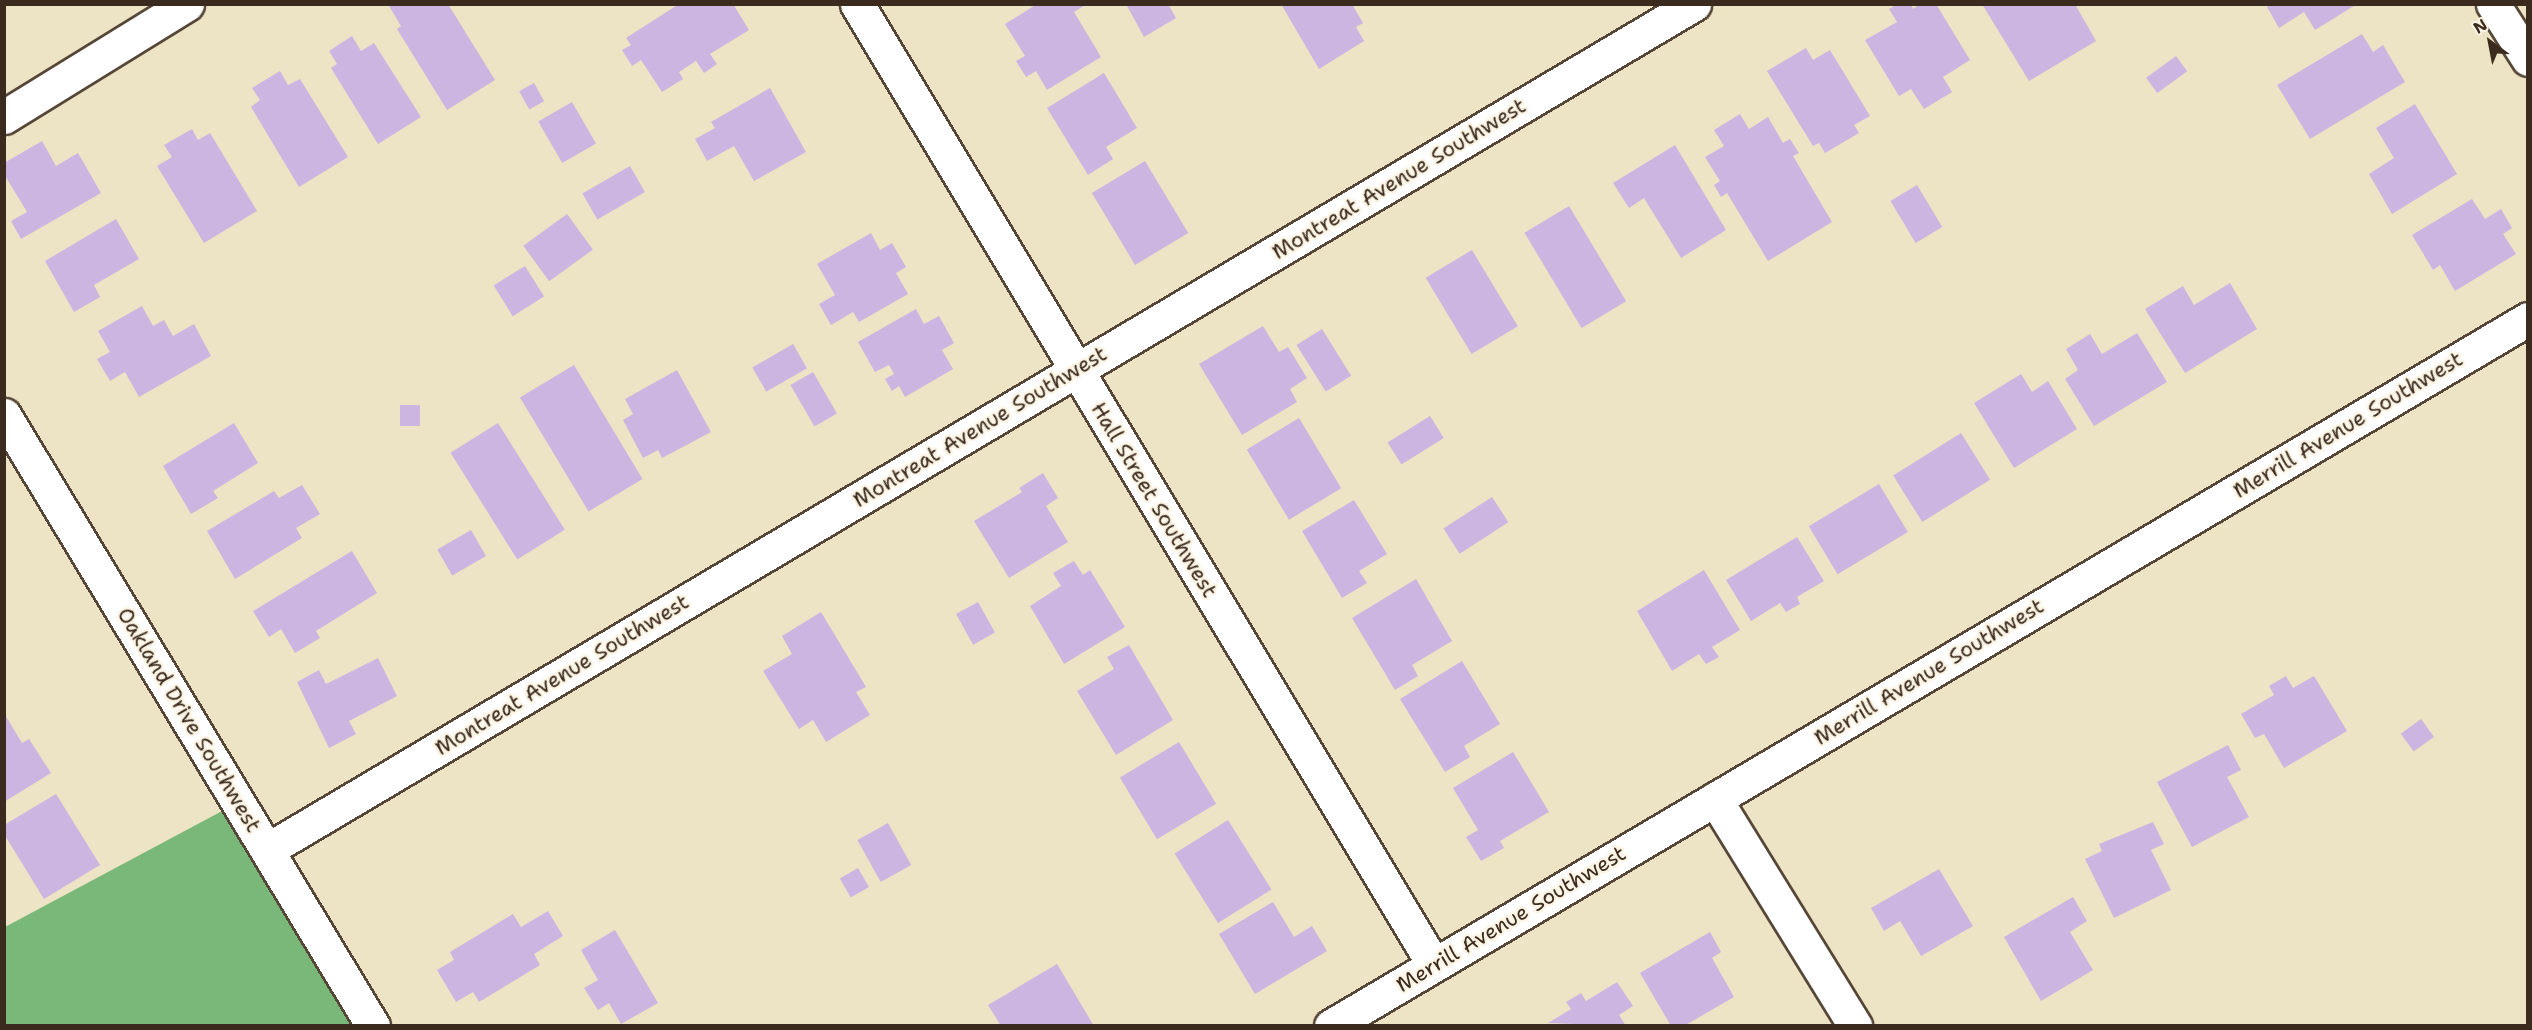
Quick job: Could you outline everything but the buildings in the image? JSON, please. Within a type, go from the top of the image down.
[{"type":"street","points":[[4,117],[186,4]]},
{"type":"street","name":"Hall Street Southwest","points":[[857,4],[1434,964]]},
{"type":"street","name":"Montreat Avenue Southwest","points":[[267,850],[1694,4]]},
{"type":"street","points":[[2493,4],[2528,59]]},
{"type":"street","name":"Merrill Avenue Southwest","points":[[1331,1026],[2528,319]]},
{"type":"street","name":"Oakland Drive Southwest","points":[[4,415],[373,1026]]},
{"type":"street","points":[[1716,799],[1855,1026]]},
{"type":"green space","points":[[237,803],[368,1026],[5,1026],[5,927]]}]
